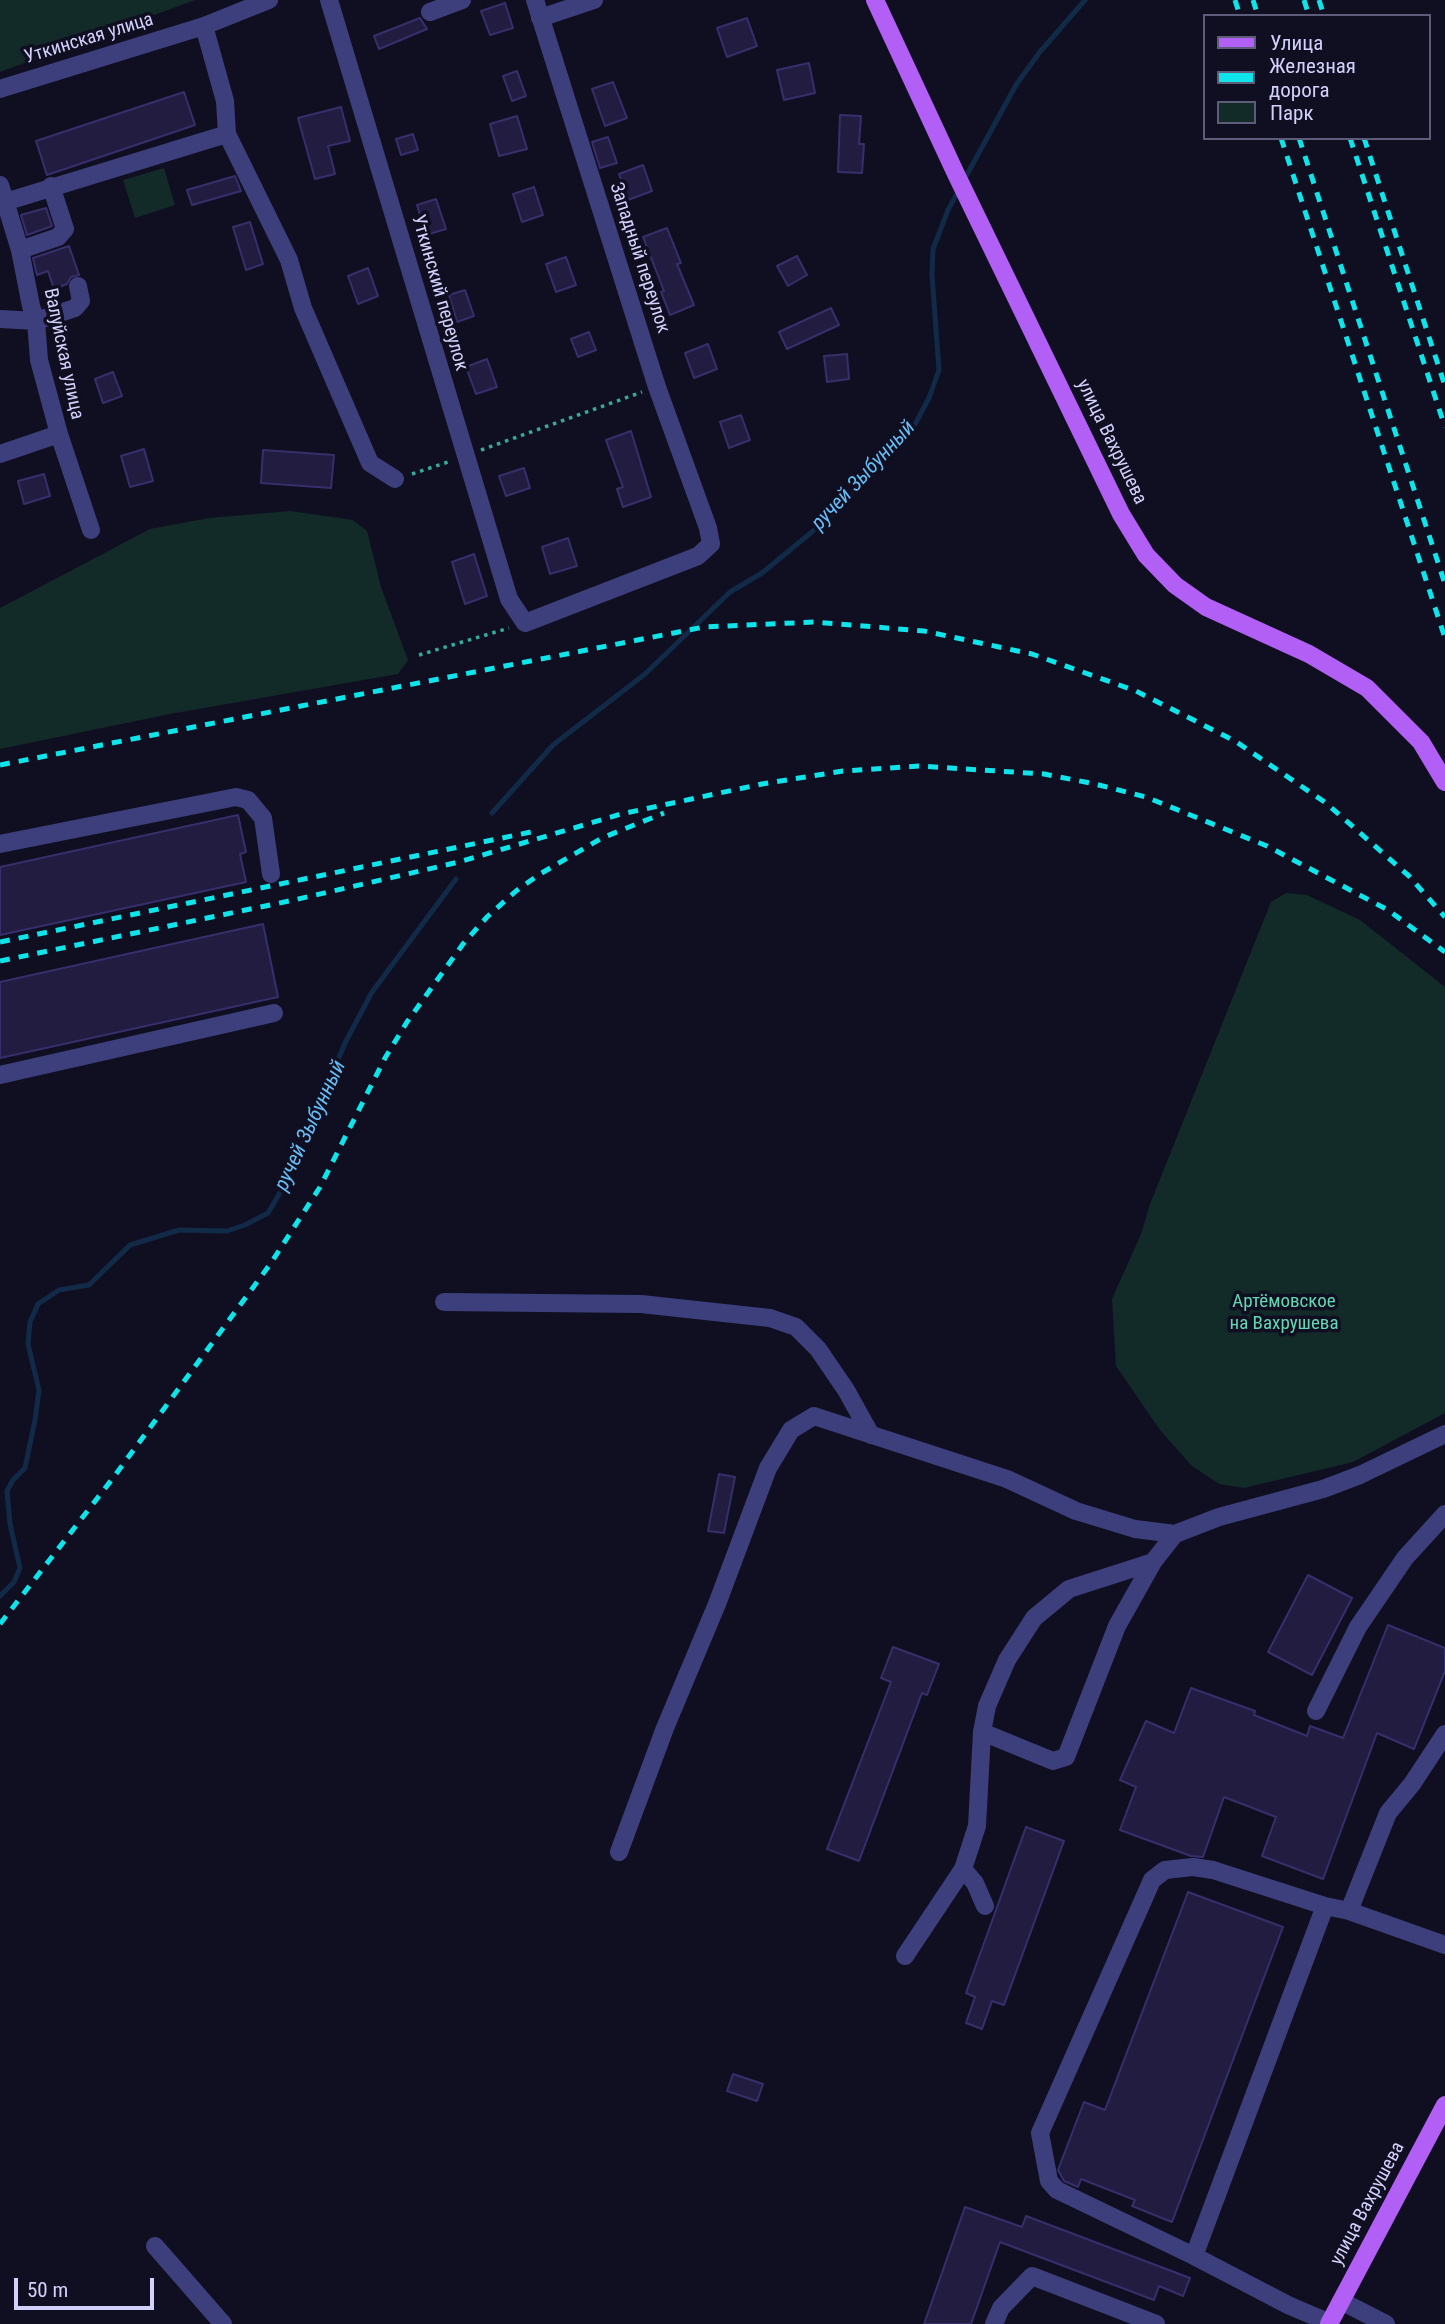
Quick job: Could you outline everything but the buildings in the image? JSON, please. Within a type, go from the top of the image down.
[{"type":"main road","name":"улица Вахрушева","points":[[875,0],[956,174],[1121,513],[1146,555],[1175,585],[1206,607],[1309,654],[1367,688],[1421,742],[1445,782]]},
{"type":"main road","name":"улица Вахрушева","points":[[1330,2323],[1445,2105]]},
{"type":"street","name":"Уткинская улица","points":[[0,89],[204,26],[269,0]]},
{"type":"street","name":"Уткинский переулок","points":[[329,0],[464,456],[509,598],[525,623]]},
{"type":"street","points":[[430,12],[462,0]]},
{"type":"street","name":"Западный переулок","points":[[525,623],[698,556],[711,544],[708,528],[657,387],[534,0]]},
{"type":"street","points":[[540,18],[594,0]]},
{"type":"street","points":[[204,26],[225,101],[227,134],[289,260],[303,308],[370,463],[395,479]]},
{"type":"street","points":[[3,193],[51,186],[227,134]]},
{"type":"street","points":[[20,250],[58,237],[65,229],[51,186]]},
{"type":"street","name":"Валуйская улица","points":[[3,193],[20,250],[36,321],[39,360],[59,434],[90,530]]},
{"type":"street","points":[[0,319],[36,321],[75,308],[81,301],[78,286]]},
{"type":"street","points":[[0,454],[59,434]]},
{"type":"street","points":[[0,844],[236,797],[248,800],[262,818],[271,874]]},
{"type":"street","points":[[0,1075],[274,1013]]},
{"type":"street","points":[[444,1302],[641,1304],[770,1318],[796,1327],[818,1349],[846,1390],[871,1435]]},
{"type":"street","points":[[619,1852],[768,1468],[791,1430],[814,1416],[1007,1479],[1076,1511],[1135,1530],[1175,1534],[1219,1517],[1323,1489],[1360,1475],[1445,1434]]},
{"type":"street","points":[[1316,1711],[1358,1627],[1405,1558],[1445,1514]]},
{"type":"street","points":[[982,1732],[1053,1761],[1066,1757],[1117,1626],[1153,1562],[1175,1534]]},
{"type":"street","points":[[905,1956],[963,1869],[977,1826],[982,1732],[987,1706],[1007,1660],[1034,1618],[1069,1589],[1153,1562]]},
{"type":"street","points":[[1349,1911],[1388,1813],[1412,1784],[1445,1734]]},
{"type":"street","points":[[1330,2323],[1057,2190],[1049,2181],[1040,2133],[1152,1880],[1165,1870],[1193,1867],[1213,1870],[1325,1906],[1349,1911],[1445,1945]]},
{"type":"street","points":[[963,1869],[975,1883],[985,1906]]},
{"type":"street","points":[[1194,2256],[1325,1906]]},
{"type":"street","points":[[155,2246],[223,2324]]},
{"type":"street","points":[[994,2324],[1001,2308],[1032,2276],[1156,2324]]},
{"type":"street","points":[[1341,2301],[1386,2324]]},
{"type":"path","points":[[395,479],[657,387]]},
{"type":"path","points":[[419,655],[525,623]]},
{"type":"green space","points":[[0,0],[195,0],[0,72]]},
{"type":"green space","points":[[164,168],[175,205],[135,218],[123,180]]},
{"type":"green space","points":[[290,511],[353,520],[367,531],[381,587],[408,660],[398,674],[170,714],[0,749],[0,608],[150,529],[209,518]]},
{"type":"green space","name":"Артёмовское на Вахрушева","points":[[1286,893],[1307,895],[1360,920],[1445,987],[1445,1413],[1353,1462],[1244,1488],[1219,1484],[1192,1466],[1160,1430],[1116,1366],[1112,1299],[1141,1234],[1150,1204],[1271,902]]},
{"type":"waterway","name":"ручей Зыбунный","points":[[964,180],[1016,85],[1039,53],[1085,0]]},
{"type":"waterway","name":"ручей Зыбунный","points":[[492,813],[553,745],[645,674],[730,592],[762,573],[824,522],[914,426],[929,398],[939,370],[932,275],[933,249],[960,188]]},
{"type":"waterway","name":"ручей Зыбунный","points":[[0,1596],[14,1582],[20,1568],[10,1524],[7,1491],[25,1468],[35,1420],[39,1390],[28,1344],[30,1322],[38,1304],[59,1290],[89,1285],[130,1245],[179,1230],[227,1231],[268,1213],[288,1179],[345,1043],[372,992],[456,879]]},
{"type":"railway","points":[[1235,0],[1239,14]]},
{"type":"railway","points":[[1253,0],[1257,14]]},
{"type":"railway","points":[[1304,0],[1308,14]]},
{"type":"railway","points":[[1319,0],[1323,14]]},
{"type":"railway","points":[[1282,140],[1445,638]]},
{"type":"railway","points":[[1300,140],[1445,584]]},
{"type":"railway","points":[[1351,140],[1445,427]]},
{"type":"railway","points":[[1365,140],[1445,386]]},
{"type":"railway","points":[[0,765],[704,627],[814,622],[924,631],[1032,654],[1136,691],[1235,741],[1326,803],[1409,876],[1445,917]]},
{"type":"railway","points":[[0,961],[294,900],[459,862],[621,814],[762,784],[843,771],[919,766],[1044,774],[1146,797],[1267,846],[1388,910],[1445,952]]},
{"type":"railway","points":[[0,1624],[113,1478],[271,1263],[320,1187],[385,1058],[407,1022],[463,944],[487,917],[540,874],[602,838],[664,813]]},
{"type":"railway","points":[[0,942],[531,832]]}]
